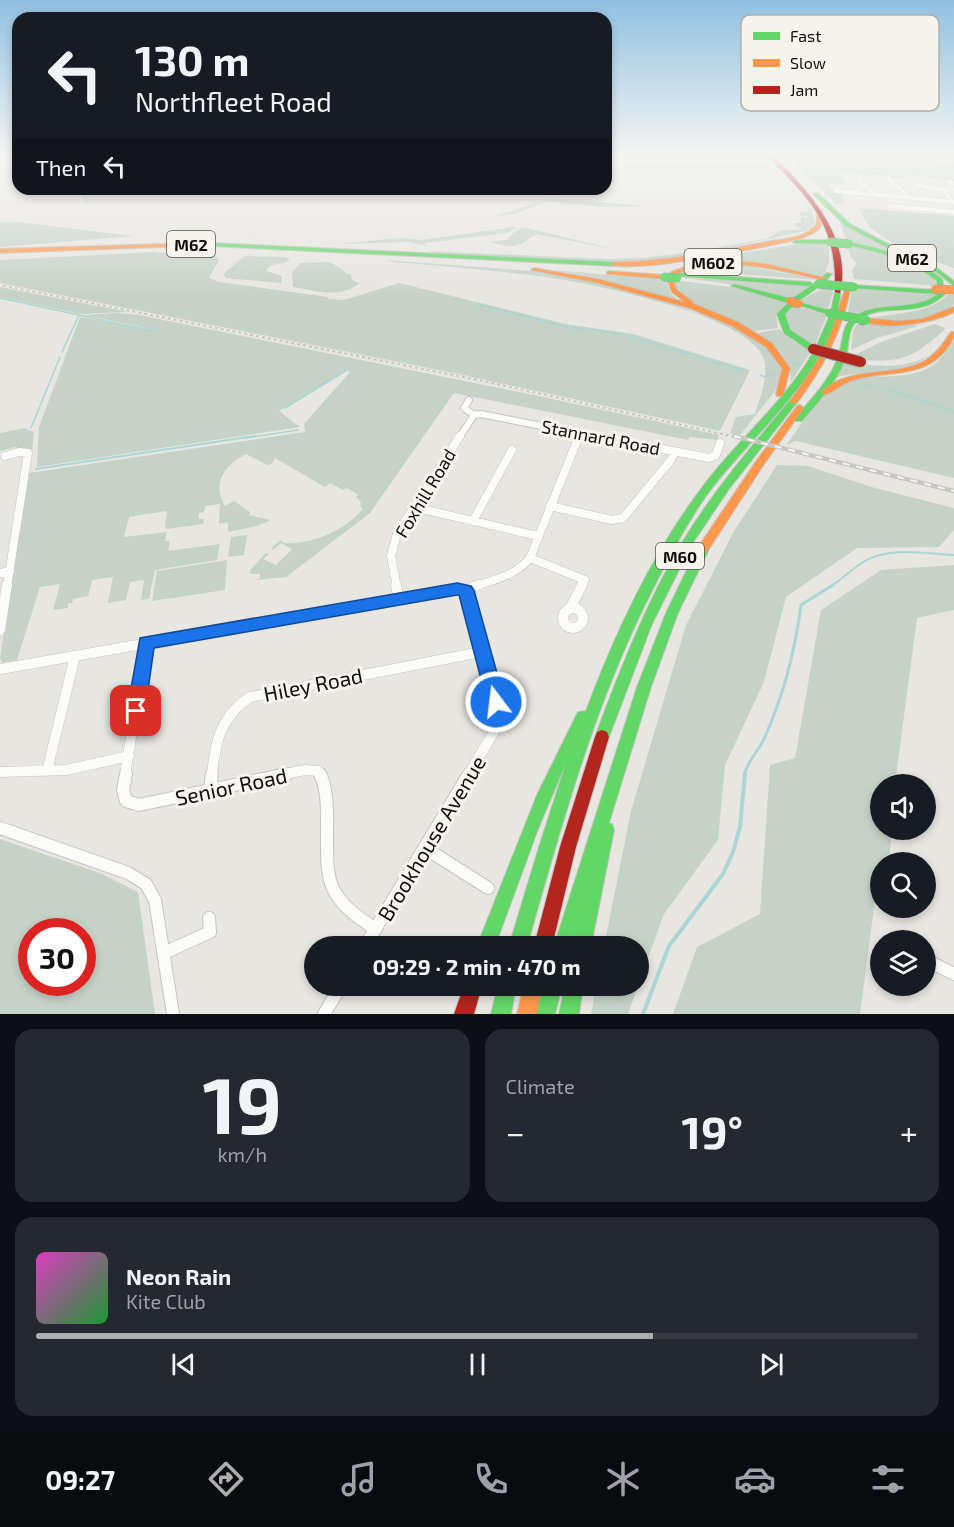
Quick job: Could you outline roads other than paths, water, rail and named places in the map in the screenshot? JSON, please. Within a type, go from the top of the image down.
[{"type":"main road","name":"M60","points":[[521,936],[560,803],[601,687],[640,600],[678,533],[713,480],[772,412],[810,362],[829,327],[837,298],[838,254],[818,202]]},
{"type":"main road","name":"M62","points":[[0,253],[180,244],[652,264],[691,259],[789,239],[810,232],[818,226],[821,220],[818,202]]},
{"type":"main road","name":"M60","points":[[546,936],[596,754],[630,662],[655,605],[709,507],[754,448],[795,401],[825,358],[839,330],[844,311],[847,266],[844,248],[819,202]]},
{"type":"main road","name":"M60","points":[[820,202],[845,222],[867,235]]},
{"type":"main road","name":"M62","points":[[867,235],[935,269],[954,284]]},
{"type":"main road","points":[[867,235],[954,270]]},
{"type":"main road","name":"M60","points":[[538,264],[664,265],[788,243],[832,240],[890,253],[917,264],[940,280],[942,294],[937,300],[926,305],[871,314],[855,320],[849,328],[841,360],[810,405],[752,476]]},
{"type":"main road","points":[[832,240],[833,264],[826,279],[818,287],[791,302],[782,311],[780,316],[787,332],[813,349],[861,362],[894,363],[917,357],[933,348],[954,326]]},
{"type":"main road","name":"M62","points":[[0,253],[174,248],[352,255],[556,268]]},
{"type":"main road","name":"M62","points":[[382,253],[538,264]]},
{"type":"main road","name":"M62","points":[[352,255],[573,274],[638,291],[717,317]]},
{"type":"main road","name":"M602","points":[[717,317],[677,294],[670,283],[673,273],[691,265],[724,262],[820,281]]},
{"type":"main road","name":"M602","points":[[538,264],[673,275]]},
{"type":"main road","name":"M602","points":[[556,268],[820,281],[954,291]]},
{"type":"main road","points":[[673,275],[730,285],[829,313],[865,320],[925,321],[946,315],[954,309]]},
{"type":"main road","name":"M60","points":[[717,317],[754,333],[774,347],[783,359],[788,369],[787,381],[772,412]]},
{"type":"main road","name":"M60","points":[[810,405],[830,386],[847,378],[926,363],[954,334]]},
{"type":"main road","name":"M60","points":[[584,936],[604,844],[613,787],[644,687],[672,613],[706,543],[816,383],[825,358]]},
{"type":"main road","points":[[490,936],[568,742],[601,687]]},
{"type":"main road","points":[[566,936],[613,787]]},
{"type":"main road","points":[[464,1014],[470,996]]},
{"type":"main road","points":[[501,1014],[505,996]]},
{"type":"main road","points":[[527,1014],[531,996]]},
{"type":"main road","points":[[545,1014],[550,996]]},
{"type":"main road","points":[[569,1014],[572,996]]},
{"type":"street","points":[[889,206],[954,212]]},
{"type":"street","points":[[470,400],[464,408],[466,412],[474,415]]},
{"type":"street","name":"Stannard Road","points":[[474,415],[481,414],[709,458],[716,455],[720,443]]},
{"type":"street","name":"Foxhill Road","points":[[399,599],[391,556],[397,534],[474,415]]},
{"type":"street","points":[[0,669],[457,589],[466,590],[509,578],[520,571],[530,558],[580,433]]},
{"type":"street","points":[[473,521],[512,450]]},
{"type":"street","points":[[0,630],[28,453],[19,452],[4,456]]},
{"type":"street","points":[[550,506],[612,520],[623,518],[671,460],[675,452]]},
{"type":"street","points":[[413,507],[538,536]]},
{"type":"street","points":[[530,558],[585,580],[570,609]]},
{"type":"street","points":[[0,573],[10,571]]},
{"type":"street","name":"Brookhouse Avenue","points":[[371,936],[497,727],[496,702],[466,590]]},
{"type":"street","name":"Senior Road","points":[[146,643],[123,795],[126,801],[139,805],[305,770],[320,772],[325,792],[330,886],[345,909],[376,929]]},
{"type":"street","name":"Hiley Road","points":[[210,789],[214,749],[222,723],[234,707],[250,697],[481,652]]},
{"type":"street","points":[[47,771],[75,656]]},
{"type":"street","points":[[0,772],[66,770],[129,756]]},
{"type":"street","points":[[0,828],[141,878],[148,885],[155,900],[173,1014]]},
{"type":"street","points":[[425,848],[488,888]]},
{"type":"street","points":[[164,953],[210,932],[209,918]]},
{"type":"street","points":[[936,965],[954,974]]},
{"type":"street","points":[[324,1014],[335,996]]},
{"type":"waterway","points":[[0,298],[79,315]]},
{"type":"waterway","points":[[478,304],[562,326],[584,329]]},
{"type":"waterway","points":[[62,352],[79,315]]},
{"type":"waterway","points":[[79,315],[153,331]]},
{"type":"waterway","points":[[590,329],[626,335],[744,371]]},
{"type":"waterway","points":[[31,428],[60,357]]},
{"type":"waterway","points":[[793,364],[800,365]]},
{"type":"waterway","points":[[285,408],[347,370]]},
{"type":"waterway","points":[[760,375],[765,377],[775,373]]},
{"type":"waterway","points":[[860,383],[896,392],[954,412]]},
{"type":"waterway","points":[[245,438],[298,430]]},
{"type":"waterway","points":[[36,469],[255,436]]},
{"type":"waterway","points":[[831,586],[875,556],[897,552],[954,555]]},
{"type":"waterway","points":[[744,775],[764,739],[777,707],[792,657],[801,605],[831,586]]},
{"type":"waterway","points":[[643,1014],[669,946],[723,874],[733,852],[740,827],[745,774]]},
{"type":"railway","points":[[0,285],[479,380],[740,438]]},
{"type":"railway","points":[[734,436],[954,491]]}]
